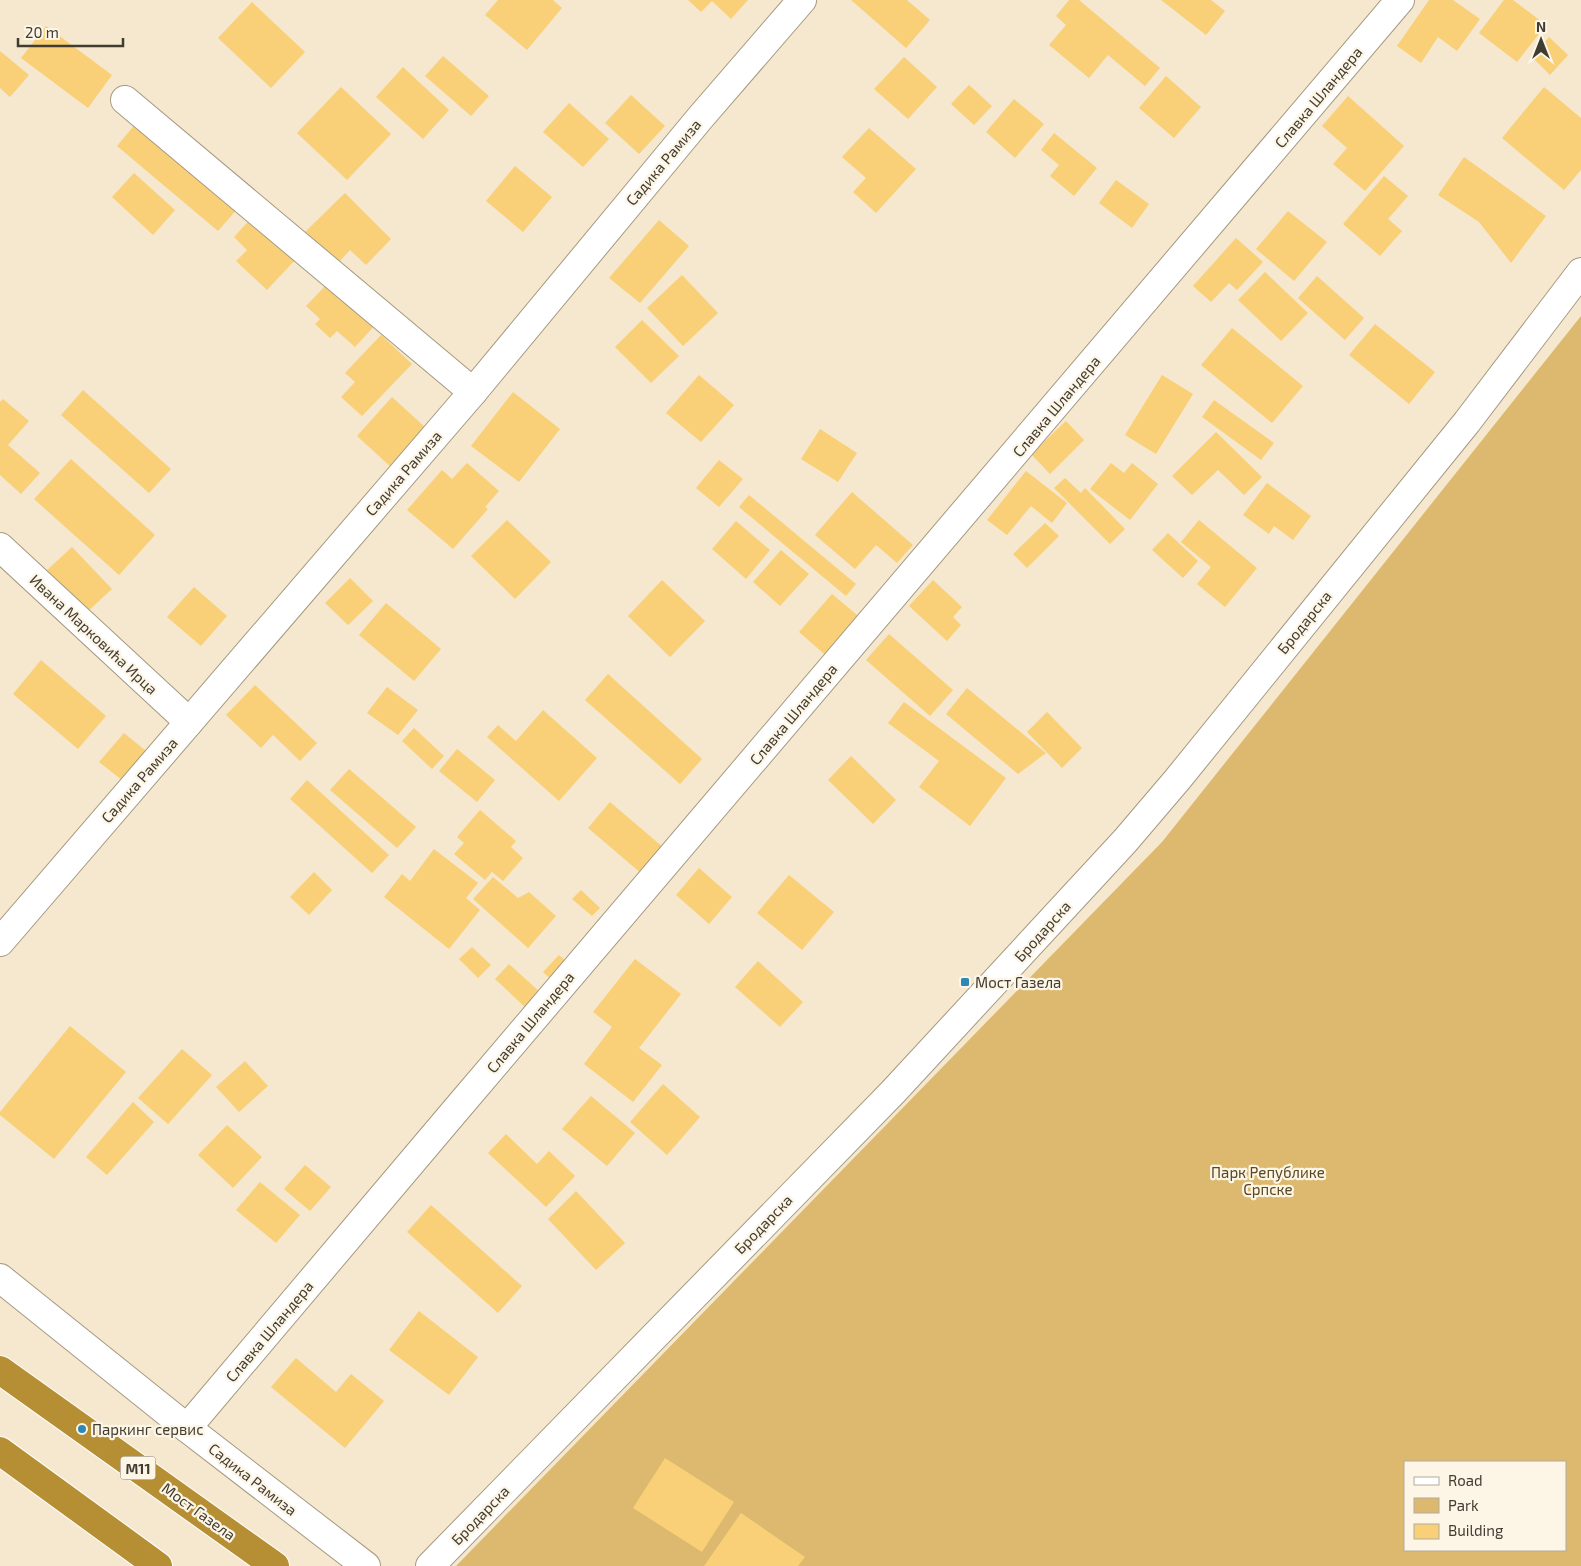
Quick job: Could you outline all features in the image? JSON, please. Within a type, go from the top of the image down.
[{"type":"highway","name":"Мост Газела","points":[[0,1370],[275,1566]]},
{"type":"highway","points":[[0,1451],[158,1566]]},
{"type":"street","name":"Садика Рамиза","points":[[0,942],[473,392],[700,118],[802,0]]},
{"type":"street","name":"Славка Шландера","points":[[187,1428],[448,1118],[1400,0]]},
{"type":"street","points":[[125,100],[473,392]]},
{"type":"street","name":"Бродарска","points":[[430,1566],[893,1092],[1125,841],[1177,780],[1466,422],[1581,272]]},
{"type":"street","name":"Ивана Марковића Ирца","points":[[0,546],[189,722]]},
{"type":"street","name":"Садика Рамиза","points":[[0,1278],[187,1428],[366,1566]]},
{"type":"green space","name":"Парк Републике Српске","points":[[1581,316],[1581,1566],[456,1566],[1162,842]]},
{"type":"building","points":[[498,0],[553,0],[562,8],[527,50],[485,15]]},
{"type":"building","points":[[688,0],[748,0],[731,19],[712,1],[701,12]]},
{"type":"building","points":[[851,0],[907,0],[930,20],[906,48]]},
{"type":"building","points":[[1069,0],[1079,0],[1160,68],[1145,86],[1108,55],[1089,78],[1049,45],[1066,25],[1056,16]]},
{"type":"building","points":[[1161,0],[1211,0],[1225,11],[1206,35]]},
{"type":"building","points":[[1429,0],[1453,0],[1480,19],[1457,51],[1438,37],[1421,63],[1397,46]]},
{"type":"building","points":[[1504,0],[1513,0],[1546,25],[1517,62],[1479,33]]},
{"type":"building","points":[[252,2],[305,52],[271,88],[218,38]]},
{"type":"building","points":[[46,26],[112,75],[88,108],[21,58]]},
{"type":"building","points":[[1549,37],[1568,55],[1550,75],[1532,57]]},
{"type":"building","points":[[0,51],[29,75],[10,97],[0,88]]},
{"type":"building","points":[[443,56],[489,96],[471,116],[425,76]]},
{"type":"building","points":[[904,57],[937,87],[908,119],[874,89]]},
{"type":"building","points":[[403,67],[449,110],[423,139],[376,97]]},
{"type":"building","points":[[1166,76],[1201,107],[1174,138],[1139,108]]},
{"type":"building","points":[[969,85],[992,106],[974,125],[951,104]]},
{"type":"building","points":[[341,87],[391,134],[347,180],[297,133]]},
{"type":"building","points":[[1544,87],[1581,118],[1581,170],[1564,190],[1502,138]]},
{"type":"building","points":[[631,95],[665,126],[639,154],[605,123]]},
{"type":"building","points":[[1348,96],[1404,146],[1365,191],[1333,164],[1347,148],[1322,126]]},
{"type":"building","points":[[1014,99],[1044,124],[1015,158],[986,132]]},
{"type":"building","points":[[569,103],[609,139],[583,167],[543,132]]},
{"type":"building","points":[[137,122],[238,208],[218,231],[117,146]]},
{"type":"building","points":[[869,128],[916,169],[876,213],[853,192],[866,178],[842,157]]},
{"type":"building","points":[[1054,133],[1097,168],[1074,196],[1050,176],[1059,165],[1041,150]]},
{"type":"building","points":[[1464,157],[1546,216],[1511,263],[1479,222],[1438,195]]},
{"type":"building","points":[[515,166],[552,197],[523,232],[486,201]]},
{"type":"building","points":[[134,173],[175,210],[153,235],[112,197]]},
{"type":"building","points":[[1384,176],[1408,196],[1388,219],[1402,231],[1380,256],[1343,224]]},
{"type":"building","points":[[1116,180],[1149,204],[1132,228],[1099,203]]},
{"type":"building","points":[[345,193],[391,239],[366,265],[350,250],[336,265],[304,233]]},
{"type":"building","points":[[1288,211],[1327,242],[1294,281],[1256,249]]},
{"type":"building","points":[[254,215],[298,257],[267,290],[236,261],[247,250],[234,237]]},
{"type":"building","points":[[659,220],[689,246],[640,303],[609,278]]},
{"type":"building","points":[[1236,238],[1263,262],[1237,290],[1229,283],[1211,302],[1193,286]]},
{"type":"building","points":[[1265,272],[1308,313],[1281,341],[1238,300]]},
{"type":"building","points":[[682,275],[718,313],[683,346],[647,308]]},
{"type":"building","points":[[1317,276],[1364,318],[1345,340],[1298,298]]},
{"type":"building","points":[[332,279],[378,322],[355,347],[337,331],[330,338],[315,324],[320,319],[306,306]]},
{"type":"building","points":[[642,320],[679,356],[651,383],[615,347]]},
{"type":"building","points":[[1375,324],[1435,372],[1409,404],[1349,355]]},
{"type":"building","points":[[1232,328],[1303,386],[1272,423],[1201,365]]},
{"type":"building","points":[[381,335],[412,364],[362,416],[341,397],[355,382],[345,373]]},
{"type":"building","points":[[699,375],[734,405],[701,442],[666,413]]},
{"type":"building","points":[[1162,375],[1193,394],[1156,454],[1125,435]]},
{"type":"building","points":[[83,390],[171,469],[149,493],[61,415]]},
{"type":"building","points":[[513,392],[560,429],[519,482],[471,446]]},
{"type":"building","points":[[392,397],[426,428],[391,467],[357,436]]},
{"type":"building","points":[[3,399],[29,421],[8,445],[40,473],[21,494],[0,475],[0,402]]},
{"type":"building","points":[[1214,400],[1274,443],[1261,460],[1202,417]]},
{"type":"building","points":[[1066,421],[1084,440],[1050,474],[1031,454]]},
{"type":"building","points":[[820,429],[857,453],[838,482],[801,459]]},
{"type":"building","points":[[1216,432],[1262,477],[1244,495],[1218,470],[1192,495],[1172,476]]},
{"type":"building","points":[[71,459],[155,535],[119,575],[34,499]]},
{"type":"building","points":[[719,460],[743,479],[719,507],[696,488]]},
{"type":"building","points":[[467,463],[499,491],[485,507],[488,509],[453,549],[407,510],[442,470],[452,479]]},
{"type":"building","points":[[1111,463],[1124,473],[1132,463],[1158,484],[1130,520],[1090,489]]},
{"type":"building","points":[[1026,471],[1067,503],[1052,523],[1031,506],[1007,535],[987,520]]},
{"type":"building","points":[[1065,478],[1081,493],[1085,488],[1125,529],[1110,544],[1054,488]]},
{"type":"building","points":[[1267,483],[1311,516],[1293,540],[1274,526],[1269,534],[1243,515]]},
{"type":"building","points":[[852,492],[913,545],[897,563],[876,545],[855,569],[815,535]]},
{"type":"building","points":[[749,495],[856,584],[846,596],[739,507]]},
{"type":"building","points":[[507,520],[551,562],[515,599],[471,556]]},
{"type":"building","points":[[1199,520],[1257,568],[1225,607],[1197,584],[1211,567],[1181,542]]},
{"type":"building","points":[[736,521],[770,550],[746,579],[712,549]]},
{"type":"building","points":[[1045,523],[1059,536],[1027,568],[1013,554]]},
{"type":"building","points":[[1168,533],[1198,561],[1183,578],[1152,550]]},
{"type":"building","points":[[72,547],[112,589],[86,613],[46,571]]},
{"type":"building","points":[[781,550],[809,574],[780,606],[753,582]]},
{"type":"building","points":[[350,578],[373,601],[348,625],[325,603]]},
{"type":"building","points":[[662,580],[705,621],[670,657],[628,616]]},
{"type":"building","points":[[933,580],[962,607],[953,617],[961,625],[947,641],[909,606]]},
{"type":"building","points":[[194,587],[227,616],[201,646],[167,617]]},
{"type":"building","points":[[832,594],[863,620],[830,659],[799,632]]},
{"type":"building","points":[[386,603],[441,649],[414,681],[359,635]]},
{"type":"building","points":[[889,634],[953,690],[930,716],[866,660]]},
{"type":"building","points":[[41,660],[106,716],[78,749],[13,694]]},
{"type":"building","points":[[608,674],[702,759],[680,784],[585,700]]},
{"type":"building","points":[[255,685],[317,743],[300,761],[273,735],[261,748],[226,715]]},
{"type":"building","points":[[387,687],[418,710],[398,735],[367,713]]},
{"type":"building","points":[[967,688],[1046,753],[1018,774],[946,714]]},
{"type":"building","points":[[904,702],[1006,778],[970,826],[919,787],[939,761],[888,723]]},
{"type":"building","points":[[543,710],[597,758],[559,801],[487,737],[498,725],[516,741]]},
{"type":"building","points":[[1047,712],[1082,748],[1062,768],[1027,732]]},
{"type":"building","points":[[414,728],[444,756],[432,769],[402,741]]},
{"type":"building","points":[[124,733],[146,751],[122,780],[99,762]]},
{"type":"building","points":[[457,749],[495,780],[477,802],[439,771]]},
{"type":"building","points":[[851,756],[896,800],[873,824],[828,780]]},
{"type":"building","points":[[349,769],[416,827],[397,848],[330,790]]},
{"type":"building","points":[[307,780],[389,855],[372,873],[290,799]]},
{"type":"building","points":[[610,802],[664,848],[642,874],[588,828]]},
{"type":"building","points":[[480,810],[516,841],[511,847],[523,858],[503,881],[492,872],[485,880],[454,854],[464,843],[457,837]]},
{"type":"building","points":[[434,849],[478,883],[466,898],[480,910],[449,949],[384,897],[402,874],[410,881]]},
{"type":"building","points":[[699,868],[732,897],[709,924],[676,895]]},
{"type":"building","points":[[314,872],[332,890],[309,915],[290,897]]},
{"type":"building","points":[[789,875],[834,912],[802,950],[757,913]]},
{"type":"building","points":[[493,877],[518,898],[529,892],[556,916],[528,948],[473,899]]},
{"type":"building","points":[[581,890],[600,908],[592,916],[572,899]]},
{"type":"building","points":[[472,947],[491,965],[478,978],[459,959]]},
{"type":"building","points":[[559,955],[570,965],[555,983],[543,972]]},
{"type":"building","points":[[635,959],[681,994],[639,1048],[662,1065],[633,1102],[584,1064],[612,1027],[593,1012]]},
{"type":"building","points":[[758,961],[803,1002],[780,1027],[735,987]]},
{"type":"building","points":[[509,964],[541,993],[527,1009],[495,979]]},
{"type":"building","points":[[70,1026],[126,1072],[54,1159],[0,1115],[0,1112]]},
{"type":"building","points":[[182,1049],[212,1075],[168,1124],[138,1098]]},
{"type":"building","points":[[245,1061],[268,1086],[239,1112],[216,1087]]},
{"type":"building","points":[[663,1084],[700,1117],[667,1155],[630,1122]]},
{"type":"building","points":[[591,1096],[635,1133],[607,1166],[562,1129]]},
{"type":"building","points":[[133,1102],[154,1122],[107,1175],[86,1157]]},
{"type":"building","points":[[227,1125],[262,1157],[233,1188],[198,1155]]},
{"type":"building","points":[[506,1134],[537,1164],[549,1151],[575,1176],[546,1207],[488,1153]]},
{"type":"building","points":[[305,1165],[331,1187],[310,1211],[284,1189]]},
{"type":"building","points":[[260,1182],[300,1215],[276,1243],[236,1210]]},
{"type":"building","points":[[576,1191],[625,1243],[596,1270],[548,1219]]},
{"type":"building","points":[[431,1205],[522,1286],[498,1313],[407,1232]]},
{"type":"building","points":[[419,1311],[478,1357],[449,1395],[389,1350]]},
{"type":"building","points":[[296,1358],[336,1392],[351,1374],[384,1401],[345,1448],[271,1387]]},
{"type":"building","points":[[665,1458],[734,1502],[702,1552],[633,1508]]},
{"type":"building","points":[[741,1513],[805,1557],[798,1566],[704,1566]]},
{"type":"place","name":"Мост Газела","points":[[965,982]]},
{"type":"place","name":"Паркинг сервис","points":[[82,1429]]}]
